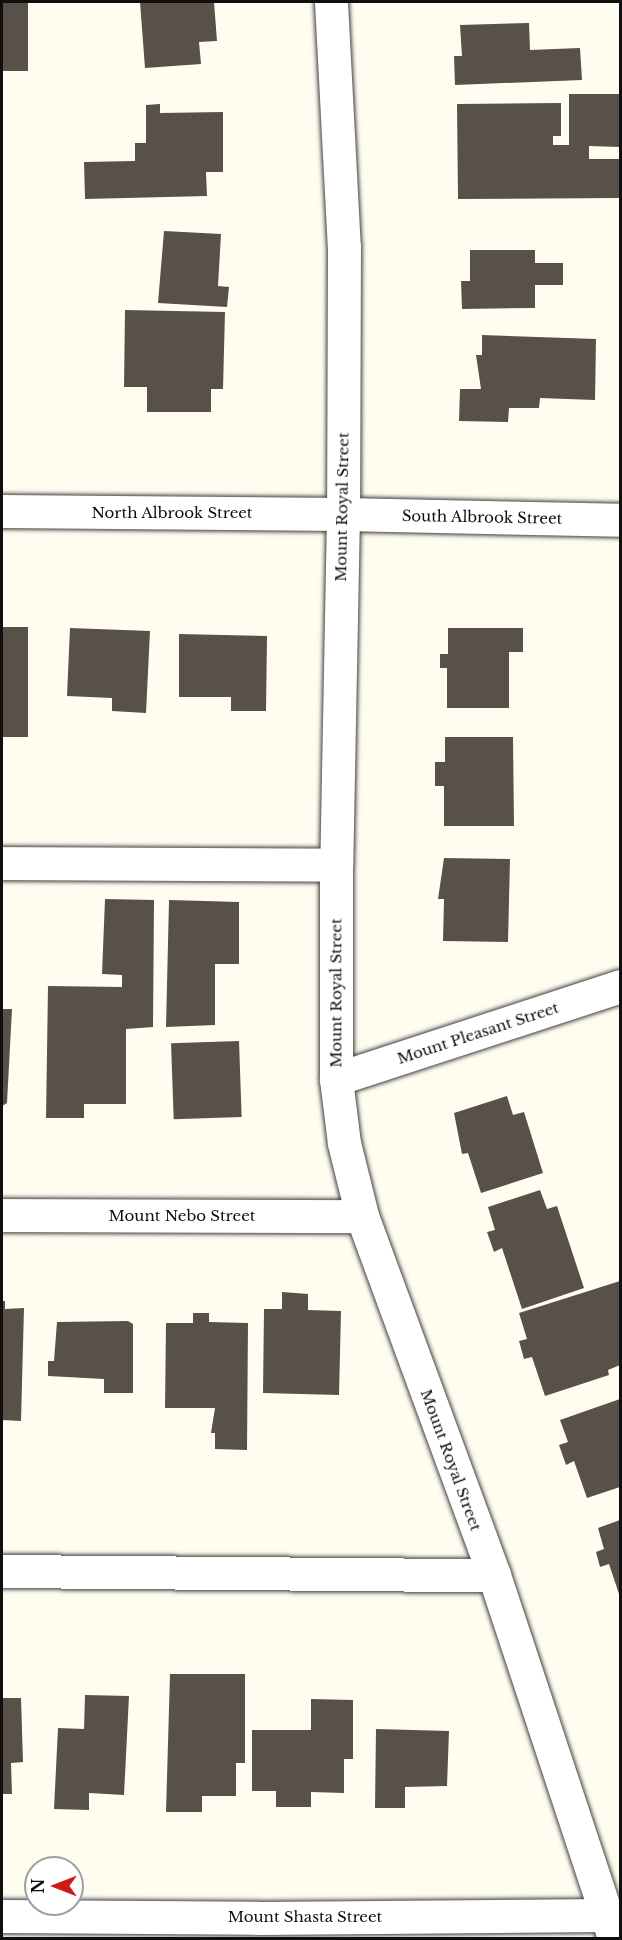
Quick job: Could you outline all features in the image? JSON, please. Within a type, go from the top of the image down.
[{"type":"street","name":"Mount Royal Street","points":[[331,2],[344,246],[343,514],[336,865],[336,1079],[344,1143],[362,1216],[494,1575],[611,1927]]},
{"type":"street","name":"North Albrook Street","points":[[2,511],[343,514]]},
{"type":"street","name":"South Albrook Street","points":[[343,514],[621,520]]},
{"type":"street","points":[[2,863],[336,865]]},
{"type":"street","name":"Mount Pleasant Street","points":[[336,1079],[621,986]]},
{"type":"street","name":"Mount Nebo Street","points":[[2,1215],[362,1216]]},
{"type":"street","points":[[2,1571],[494,1575]]},
{"type":"street","name":"Mount Shasta Street","points":[[2,1916],[260,1928],[611,1927]]},
{"type":"building","points":[[2,2],[28,2],[28,71],[2,71]]},
{"type":"building","points":[[140,2],[214,2],[217,41],[199,42],[201,64],[145,68]]},
{"type":"building","points":[[529,23],[530,50],[580,48],[582,80],[455,85],[454,56],[462,56],[460,25]]},
{"type":"building","points":[[569,94],[620,94],[620,147],[589,146],[589,159],[620,159],[620,198],[458,199],[457,104],[561,103],[561,136],[553,136],[553,145],[569,145]]},
{"type":"building","points":[[160,104],[160,113],[223,112],[223,172],[206,172],[207,196],[85,199],[84,162],[135,161],[135,143],[146,143],[146,105]]},
{"type":"building","points":[[164,231],[221,234],[218,286],[229,287],[227,307],[158,303]]},
{"type":"building","points":[[470,250],[535,250],[535,263],[563,263],[563,285],[535,285],[535,308],[462,309],[461,281],[470,281]]},
{"type":"building","points":[[125,310],[225,312],[223,389],[211,389],[211,412],[147,412],[147,387],[124,387]]},
{"type":"building","points":[[482,335],[596,339],[595,400],[540,398],[539,408],[509,408],[508,422],[459,421],[460,389],[481,389],[476,355],[482,355]]},
{"type":"building","points":[[2,627],[28,627],[28,737],[2,737]]},
{"type":"building","points":[[70,628],[150,631],[146,713],[112,711],[112,698],[67,696]]},
{"type":"building","points":[[448,628],[523,628],[523,652],[509,652],[509,708],[447,708],[447,668],[440,668],[440,654],[448,654]]},
{"type":"building","points":[[179,634],[267,636],[266,711],[231,711],[231,697],[179,697]]},
{"type":"building","points":[[445,737],[513,737],[514,826],[444,826],[444,786],[435,786],[435,762],[445,762]]},
{"type":"building","points":[[444,858],[510,859],[508,942],[443,941],[444,899],[438,899]]},
{"type":"building","points":[[105,899],[154,900],[153,1027],[126,1029],[126,1104],[84,1104],[84,1118],[46,1118],[48,986],[122,987],[122,975],[102,974]]},
{"type":"building","points":[[169,900],[239,902],[239,964],[215,964],[215,1025],[166,1027]]},
{"type":"building","points":[[2,1009],[12,1009],[7,1103],[2,1106]]},
{"type":"building","points":[[239,1041],[242,1117],[174,1119],[171,1043]]},
{"type":"building","points":[[507,1096],[513,1115],[524,1112],[543,1173],[481,1193],[468,1153],[462,1154],[454,1113]]},
{"type":"building","points":[[540,1190],[547,1209],[557,1206],[584,1288],[522,1309],[502,1248],[494,1252],[487,1232],[495,1230],[488,1207]]},
{"type":"building","points":[[620,1281],[620,1365],[608,1370],[609,1375],[545,1396],[532,1357],[524,1359],[519,1341],[527,1339],[519,1313]]},
{"type":"building","points":[[282,1292],[308,1294],[308,1310],[341,1311],[339,1395],[263,1393],[264,1309],[282,1309]]},
{"type":"building","points":[[2,1301],[5,1301],[5,1309],[24,1308],[21,1421],[2,1420]]},
{"type":"building","points":[[193,1313],[209,1313],[209,1322],[248,1323],[247,1450],[215,1449],[215,1433],[211,1433],[215,1408],[165,1408],[166,1323],[193,1323]]},
{"type":"building","points":[[128,1321],[133,1324],[133,1393],[104,1393],[104,1379],[48,1376],[48,1361],[54,1361],[57,1322]]},
{"type":"building","points":[[620,1399],[620,1487],[587,1498],[574,1461],[566,1465],[559,1445],[568,1442],[560,1420]]},
{"type":"building","points":[[620,1520],[620,1597],[609,1564],[600,1567],[596,1552],[604,1549],[598,1528]]},
{"type":"building","points":[[170,1674],[245,1674],[245,1763],[236,1763],[236,1796],[202,1796],[202,1812],[166,1812]]},
{"type":"building","points":[[85,1695],[129,1696],[124,1795],[89,1793],[89,1810],[54,1809],[58,1728],[84,1729]]},
{"type":"building","points":[[2,1698],[21,1698],[23,1762],[11,1763],[12,1794],[2,1794]]},
{"type":"building","points":[[311,1699],[353,1700],[353,1759],[344,1759],[344,1793],[311,1792],[311,1807],[276,1807],[276,1791],[252,1791],[252,1730],[311,1730]]},
{"type":"building","points":[[376,1729],[449,1731],[447,1786],[405,1787],[405,1808],[375,1808]]}]
